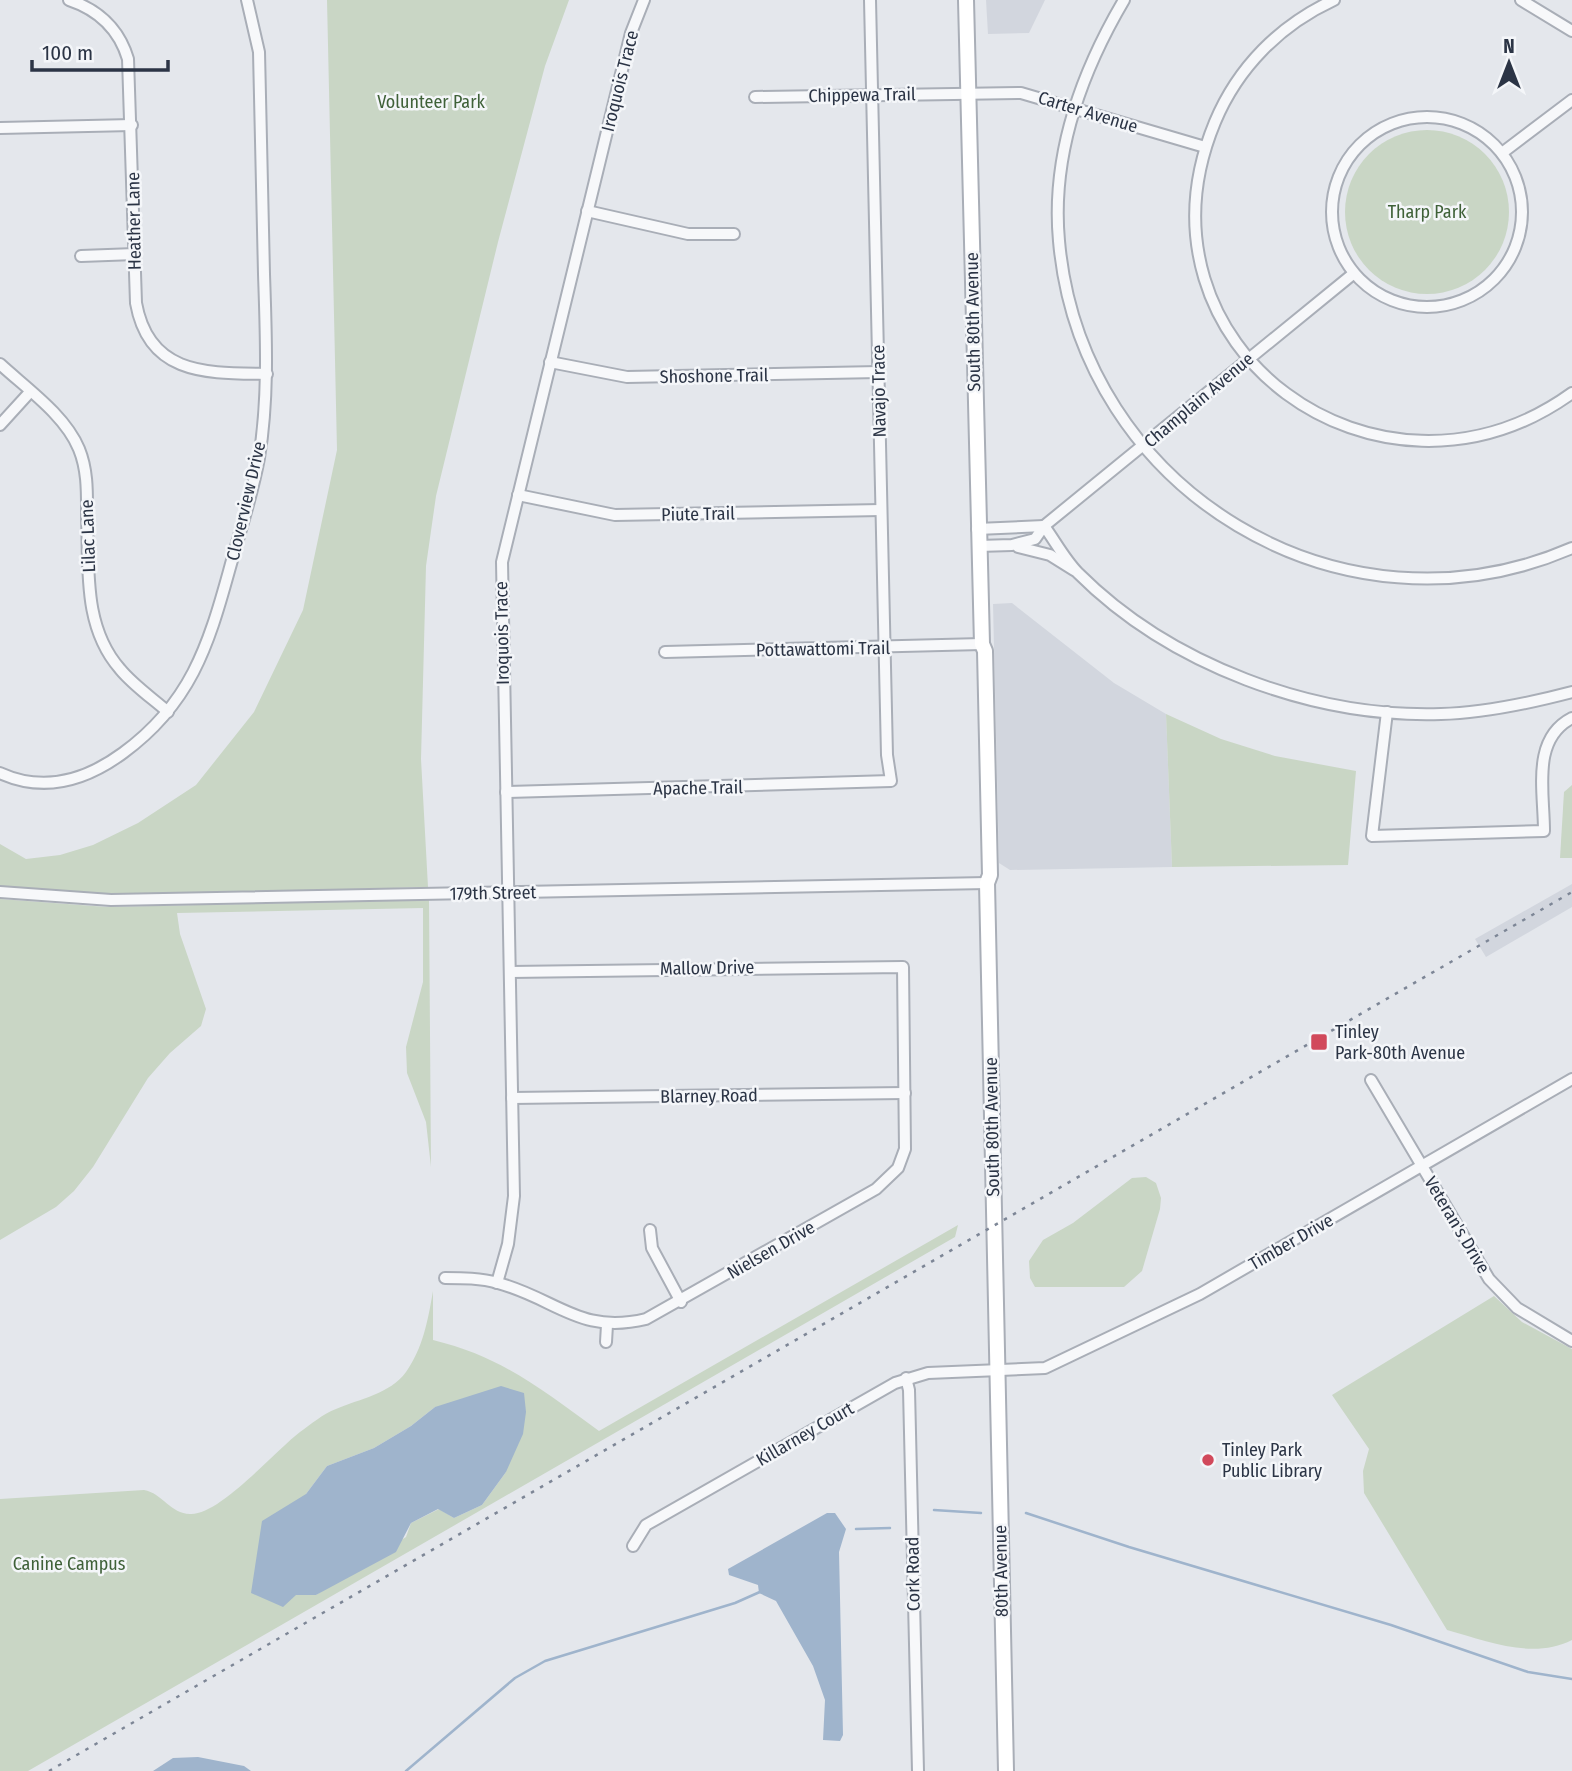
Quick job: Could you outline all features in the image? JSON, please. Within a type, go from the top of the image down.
[{"type":"street","name":"Heather Lane","points":[[69,0],[99,15],[120,38],[130,68],[138,312],[146,334],[178,364],[200,372],[267,374]]},
{"type":"street","name":"Cloverview Drive","points":[[0,773],[36,783],[78,779],[123,753],[168,712],[192,679],[214,626],[259,458],[267,374],[259,52],[247,0]]},
{"type":"street","name":"Iroquois Trace","points":[[497,1283],[508,1244],[514,1196],[501,573],[631,33],[644,0]]},
{"type":"street","name":"Navajo Trace","points":[[870,0],[887,755],[891,781]]},
{"type":"street","name":"South 80th Avenue","points":[[966,0],[977,529],[982,644],[985,651],[997,1372]]},
{"type":"street","points":[[1124,0],[1098,44],[1073,110],[1061,168],[1059,239],[1065,284],[1083,345],[1100,382],[1144,447],[1187,490],[1241,528],[1314,562],[1357,573],[1420,580],[1471,577],[1528,566],[1572,548]]},
{"type":"street","points":[[1334,0],[1287,27],[1250,63],[1227,97],[1205,146],[1195,201],[1198,252],[1215,307],[1250,360],[1284,393],[1332,422],[1374,436],[1410,443],[1446,443],[1493,433],[1528,420],[1572,393]]},
{"type":"street","points":[[1521,0],[1572,31]]},
{"type":"street","name":"Chippewa Trail","points":[[755,97],[968,92]]},
{"type":"street","name":"Carter Avenue","points":[[968,92],[1021,93],[1205,146]]},
{"type":"street","points":[[1503,153],[1572,100]]},
{"type":"street","points":[[1421,117],[1453,120],[1475,130],[1503,153],[1519,186],[1523,211],[1520,238],[1509,262],[1491,284],[1465,301],[1422,308],[1393,302],[1368,288],[1353,274],[1337,246],[1331,214],[1334,190],[1344,165],[1373,133],[1405,120],[1421,117]]},
{"type":"street","points":[[0,128],[132,125]]},
{"type":"street","points":[[587,211],[688,234],[734,234]]},
{"type":"street","points":[[81,256],[135,254]]},
{"type":"street","name":"Champlain Avenue","points":[[978,546],[1012,545],[1035,539],[1044,526],[1353,274]]},
{"type":"street","name":"Shoshone Trail","points":[[550,362],[627,377],[879,372]]},
{"type":"street","name":"Lilac Lane","points":[[0,364],[70,432],[83,460],[89,593],[100,636],[122,672],[168,712]]},
{"type":"street","points":[[0,425],[30,392]]},
{"type":"street","name":"Piute Trail","points":[[518,495],[615,515],[881,510]]},
{"type":"street","points":[[977,529],[1044,526],[1076,572]]},
{"type":"street","points":[[1012,545],[1050,555],[1076,572],[1130,616],[1223,669],[1292,695],[1387,712],[1442,714],[1484,710],[1572,692]]},
{"type":"street","name":"Pottawattomi Trail","points":[[665,652],[885,649],[982,644]]},
{"type":"street","points":[[1387,712],[1372,836],[1544,831],[1545,745],[1557,728],[1572,718]]},
{"type":"street","name":"Apache Trail","points":[[506,792],[891,781]]},
{"type":"street","name":"179th Street","points":[[0,892],[111,900],[987,883]]},
{"type":"street","name":"Mallow Drive","points":[[510,972],[903,967]]},
{"type":"street","name":"Nielsen Drive","points":[[444,1278],[497,1283],[579,1318],[607,1325],[646,1319],[681,1302],[885,1183],[898,1168],[905,1150],[903,967]]},
{"type":"street","name":"Timber Drive","points":[[997,1372],[1045,1368],[1200,1294],[1572,1079]]},
{"type":"street","name":"Veteran's Drive","points":[[1371,1080],[1489,1279],[1517,1308],[1572,1341]]},
{"type":"street","name":"Blarney Road","points":[[512,1098],[905,1093]]},
{"type":"street","points":[[650,1230],[652,1248],[681,1302]]},
{"type":"street","points":[[606,1342],[607,1325]]},
{"type":"street","name":"Killarney Court","points":[[633,1546],[646,1525],[906,1378],[928,1373],[997,1372]]},
{"type":"street","name":"80th Avenue","points":[[997,1372],[1006,1771]]},
{"type":"street","name":"Cork Road","points":[[906,1378],[909,1390],[918,1771]]},
{"type":"shaded area","points":[[986,0],[1045,0],[1029,33],[988,34]]},
{"type":"shaded area","points":[[1012,603],[1114,683],[1166,714],[1172,867],[1010,870],[999,863],[993,604]]},
{"type":"shaded area","points":[[1572,884],[1572,907],[1486,957],[1475,939]]},
{"type":"green space","name":"Volunteer Park","points":[[327,0],[569,0],[545,66],[498,242],[436,496],[426,566],[421,759],[428,887],[108,896],[0,887],[0,844],[26,859],[60,855],[93,845],[138,823],[196,785],[254,712],[303,610],[337,450]]},
{"type":"green space","name":"Tharp Park","points":[[1427,130],[1459,136],[1473,143],[1485,154],[1496,166],[1503,180],[1509,212],[1503,244],[1496,258],[1485,270],[1473,281],[1459,288],[1427,294],[1395,288],[1381,281],[1369,270],[1358,258],[1351,244],[1345,212],[1351,180],[1358,166],[1369,154],[1381,143],[1395,136]]},
{"type":"green space","points":[[1166,714],[1221,739],[1275,756],[1356,771],[1348,865],[1172,867]]},
{"type":"green space","points":[[1572,785],[1572,858],[1560,858],[1564,792]]},
{"type":"green space","points":[[0,899],[107,907],[429,900],[431,1167],[426,1122],[407,1073],[406,1047],[423,982],[423,908],[177,913],[180,934],[206,1009],[201,1026],[170,1053],[148,1078],[93,1167],[74,1191],[56,1207],[0,1240]]},
{"type":"green space","points":[[1146,1177],[1156,1183],[1161,1198],[1142,1271],[1124,1287],[1035,1287],[1030,1278],[1029,1261],[1043,1240],[1073,1223],[1132,1178]]},
{"type":"green space","name":"Canine Campus","points":[[958,1225],[955,1237],[28,1771],[0,1771],[0,1499],[144,1490],[156,1495],[177,1511],[190,1514],[202,1512],[231,1494],[317,1419],[392,1386],[406,1372],[421,1343],[433,1291],[433,1340],[501,1365],[599,1431]],"holes":[[[435,1407],[506,1472],[482,1505],[454,1518],[439,1509],[411,1523],[406,1537],[316,1595],[296,1595],[306,1494],[327,1466],[374,1448],[411,1426]]]},
{"type":"green space","points":[[1494,1296],[1522,1322],[1572,1349],[1572,1640],[1557,1646],[1526,1649],[1510,1647],[1447,1630],[1364,1493],[1363,1471],[1369,1449],[1332,1395]]},
{"type":"water","points":[[501,1386],[524,1393],[526,1412],[523,1434],[506,1472],[482,1505],[454,1518],[438,1509],[411,1523],[396,1552],[316,1595],[296,1595],[283,1607],[251,1593],[262,1521],[306,1494],[327,1466],[374,1448],[411,1426],[435,1407]]},
{"type":"water","points":[[827,1513],[835,1513],[846,1529],[839,1552],[843,1735],[840,1741],[823,1740],[825,1700],[813,1666],[776,1601],[759,1593],[758,1585],[729,1575],[728,1569]]},
{"type":"water","points":[[198,1757],[244,1766],[251,1771],[153,1771],[173,1758]]},
{"type":"waterway","points":[[934,1510],[981,1513]]},
{"type":"waterway","points":[[1026,1513],[1129,1547],[1391,1625],[1528,1672],[1572,1679]]},
{"type":"waterway","points":[[856,1529],[890,1528]]},
{"type":"waterway","points":[[406,1771],[515,1678],[545,1661],[735,1603],[762,1591]]},
{"type":"railway","points":[[49,1771],[1572,892]]},
{"type":"place","name":"Tinley Park-80th Avenue","points":[[1319,1042]]},
{"type":"place","name":"Tinley Park Public Library","points":[[1208,1460]]}]
